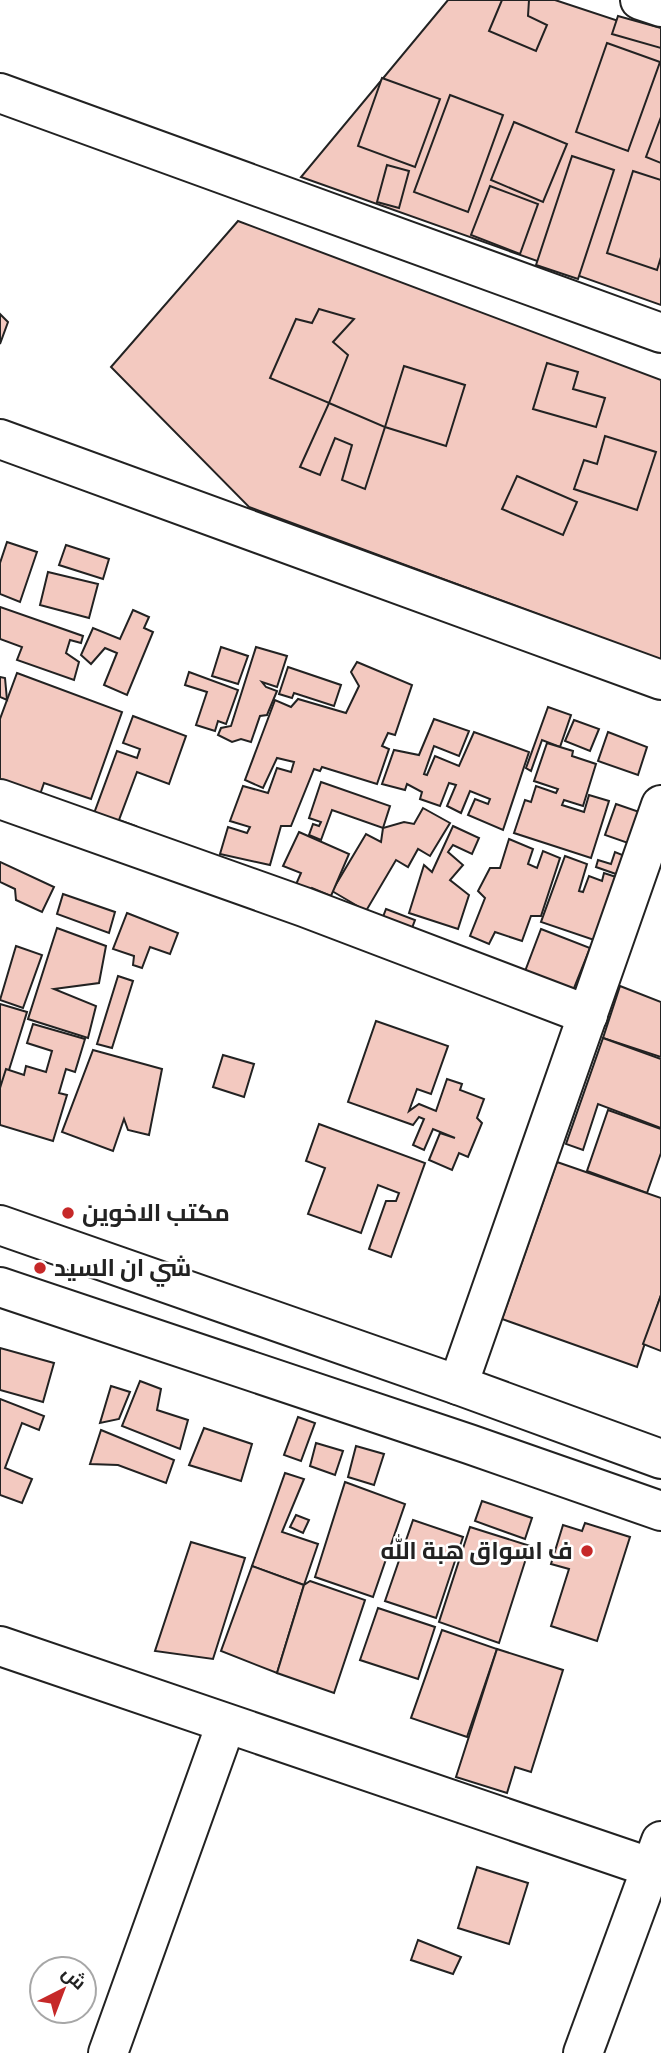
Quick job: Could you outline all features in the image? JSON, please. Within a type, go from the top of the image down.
[{"type":"street","points":[[640,0],[661,7]]},
{"type":"street","points":[[0,93],[661,333]]},
{"type":"street","points":[[0,439],[661,680]]},
{"type":"street","points":[[0,799],[304,907],[587,1015]]},
{"type":"street","points":[[458,1385],[661,805]]},
{"type":"street","points":[[0,1225],[661,1459]]},
{"type":"street","points":[[0,1287],[661,1511]]},
{"type":"street","points":[[0,1646],[226,1724],[656,1855],[583,2053]]},
{"type":"street","points":[[108,2053],[226,1724]]},
{"type":"building","points":[[448,0],[555,0],[661,35],[661,305],[301,177]]},
{"type":"building","points":[[502,0],[529,0],[528,16],[547,25],[536,51],[489,31]]},
{"type":"building","points":[[618,16],[661,28],[661,48],[612,34]]},
{"type":"building","points":[[607,43],[660,62],[628,151],[576,132]]},
{"type":"building","points":[[382,78],[440,99],[415,167],[358,146]]},
{"type":"building","points":[[450,95],[503,115],[468,212],[414,192]]},
{"type":"building","points":[[661,117],[661,163],[646,157]]},
{"type":"building","points":[[514,122],[567,144],[543,202],[491,180]]},
{"type":"building","points":[[572,156],[614,170],[578,279],[536,265]]},
{"type":"building","points":[[387,165],[409,171],[399,208],[377,202]]},
{"type":"building","points":[[633,171],[661,180],[661,257],[657,270],[607,253]]},
{"type":"building","points":[[490,186],[538,204],[520,254],[471,235]]},
{"type":"building","points":[[238,221],[661,380],[661,660],[249,507],[111,367]]},
{"type":"building","points":[[319,309],[354,319],[333,342],[348,355],[329,403],[270,378],[296,319],[312,323]]},
{"type":"building","points":[[0,314],[8,322],[0,344]]},
{"type":"building","points":[[547,363],[578,372],[573,389],[605,398],[596,427],[533,409]]},
{"type":"building","points":[[404,366],[465,385],[446,446],[385,427]]},
{"type":"building","points":[[329,403],[385,427],[365,489],[342,480],[352,445],[335,438],[320,475],[300,467]]},
{"type":"building","points":[[605,436],[656,452],[637,510],[574,489],[584,460],[597,464]]},
{"type":"building","points":[[517,476],[577,502],[563,535],[502,509]]},
{"type":"building","points":[[7,542],[37,552],[20,602],[0,594],[0,563]]},
{"type":"building","points":[[66,545],[109,559],[103,579],[59,565]]},
{"type":"building","points":[[48,572],[98,584],[89,618],[40,605]]},
{"type":"building","points":[[0,607],[83,636],[81,643],[70,640],[66,653],[79,662],[74,680],[17,660],[22,647],[0,639]]},
{"type":"building","points":[[133,610],[149,617],[144,628],[153,632],[127,695],[104,685],[117,653],[105,648],[91,664],[81,655],[93,628],[120,639]]},
{"type":"building","points":[[221,647],[248,656],[238,684],[212,676]]},
{"type":"building","points":[[256,647],[287,656],[277,687],[262,682],[266,687],[277,691],[267,715],[260,716],[251,742],[241,739],[232,742],[218,735],[221,728],[231,726]]},
{"type":"building","points":[[357,662],[412,685],[395,735],[388,733],[382,746],[389,749],[377,784],[322,767],[320,771],[314,769],[291,826],[281,826],[270,865],[220,854],[228,827],[247,833],[250,827],[230,821],[243,786],[268,793],[277,768],[291,772],[294,762],[277,758],[263,788],[245,780],[275,700],[291,707],[298,699],[346,713],[359,686],[351,672]]},
{"type":"building","points":[[288,667],[341,685],[334,706],[294,693],[292,698],[279,694]]},
{"type":"building","points":[[189,672],[238,690],[226,724],[218,721],[215,731],[196,725],[207,692],[185,685]]},
{"type":"building","points":[[17,673],[122,712],[91,799],[44,783],[36,806],[0,793],[0,719]]},
{"type":"building","points":[[0,677],[5,678],[7,700],[0,697]]},
{"type":"building","points":[[548,707],[571,715],[560,747],[542,740],[531,771],[526,768]]},
{"type":"building","points":[[133,716],[186,736],[169,784],[137,772],[119,820],[136,826],[130,842],[89,827],[117,751],[137,758],[140,749],[123,743]]},
{"type":"building","points":[[434,719],[469,731],[459,756],[434,746],[424,774],[427,775],[435,756],[459,766],[474,732],[529,752],[503,830],[468,815],[475,799],[488,804],[490,799],[470,791],[461,813],[447,806],[456,785],[449,783],[440,806],[420,799],[422,792],[407,784],[405,790],[382,784],[394,750],[419,755]]},
{"type":"building","points":[[574,720],[599,729],[590,751],[565,741]]},
{"type":"building","points":[[608,732],[647,747],[638,775],[598,761]]},
{"type":"building","points":[[547,743],[573,751],[572,756],[596,764],[583,806],[564,800],[562,805],[584,812],[589,795],[609,801],[591,858],[514,833],[525,800],[531,802],[536,786],[556,793],[558,789],[534,781]]},
{"type":"building","points":[[321,782],[390,806],[383,828],[332,810],[321,840],[309,835],[313,824],[319,826],[321,822],[309,818]]},
{"type":"building","points":[[616,804],[654,817],[633,880],[596,867],[598,860],[611,864],[615,852],[632,859],[637,846],[605,835]]},
{"type":"building","points":[[423,808],[450,823],[430,856],[418,849],[408,867],[396,860],[366,911],[332,891],[366,834],[381,842],[383,828],[404,822],[414,824]]},
{"type":"building","points":[[453,826],[479,838],[472,854],[453,845],[448,852],[463,865],[450,880],[469,895],[458,929],[409,913],[424,865],[432,872]]},
{"type":"building","points":[[299,832],[349,854],[331,896],[312,888],[304,907],[294,889],[301,873],[283,866]]},
{"type":"building","points":[[509,839],[533,849],[528,864],[537,868],[543,851],[560,858],[541,916],[531,916],[522,941],[495,932],[489,944],[470,936],[485,898],[478,891],[490,868],[500,868]]},
{"type":"building","points":[[565,856],[587,864],[579,891],[583,892],[589,876],[602,881],[604,873],[622,879],[600,942],[541,922]]},
{"type":"building","points":[[0,862],[54,887],[42,912],[16,900],[15,889],[0,882]]},
{"type":"building","points":[[63,894],[115,912],[109,933],[57,914]]},
{"type":"building","points":[[386,909],[415,920],[407,941],[378,930]]},
{"type":"building","points":[[127,913],[178,933],[170,954],[150,947],[142,968],[133,965],[134,956],[113,949]]},
{"type":"building","points":[[57,928],[106,946],[99,983],[54,989],[96,1006],[88,1038],[28,1019]]},
{"type":"building","points":[[541,929],[590,948],[572,993],[524,974]]},
{"type":"building","points":[[16,946],[42,955],[23,1008],[0,1000]]},
{"type":"building","points":[[118,976],[133,981],[112,1048],[97,1044]]},
{"type":"building","points":[[620,986],[661,1002],[661,1057],[603,1038]]},
{"type":"building","points":[[0,1004],[27,1012],[0,1099]]},
{"type":"building","points":[[376,1021],[448,1046],[431,1094],[417,1089],[409,1111],[419,1104],[436,1111],[447,1079],[462,1084],[460,1090],[484,1099],[477,1118],[482,1123],[468,1157],[459,1153],[452,1170],[429,1160],[440,1133],[455,1138],[433,1129],[424,1150],[413,1145],[424,1119],[419,1117],[413,1125],[348,1102]]},
{"type":"building","points":[[33,1024],[85,1039],[75,1072],[66,1069],[59,1093],[67,1095],[53,1141],[0,1125],[0,1088],[6,1069],[24,1075],[26,1066],[46,1072],[52,1051],[27,1043]]},
{"type":"building","points":[[603,1038],[661,1059],[661,1128],[598,1104],[583,1150],[566,1144]]},
{"type":"building","points":[[93,1050],[162,1069],[149,1135],[128,1130],[124,1119],[113,1151],[62,1132]]},
{"type":"building","points":[[223,1055],[254,1064],[244,1097],[213,1087]]},
{"type":"building","points":[[608,1110],[661,1129],[661,1153],[647,1193],[587,1171]]},
{"type":"building","points":[[319,1124],[425,1163],[391,1257],[369,1249],[386,1201],[396,1201],[399,1193],[378,1185],[361,1233],[308,1214],[325,1168],[306,1161]]},
{"type":"building","points":[[557,1162],[661,1198],[661,1295],[637,1367],[502,1319]]},
{"type":"building","points":[[661,1295],[661,1351],[643,1344]]},
{"type":"building","points":[[0,1348],[54,1363],[43,1402],[0,1390]]},
{"type":"building","points":[[140,1381],[161,1389],[157,1410],[188,1420],[180,1449],[122,1426]]},
{"type":"building","points":[[111,1386],[130,1392],[119,1419],[100,1423]]},
{"type":"building","points":[[0,1399],[44,1416],[39,1430],[22,1423],[5,1468],[32,1479],[22,1503],[0,1495]]},
{"type":"building","points":[[298,1417],[315,1423],[301,1461],[284,1455]]},
{"type":"building","points":[[204,1428],[252,1444],[241,1481],[189,1465]]},
{"type":"building","points":[[101,1430],[174,1460],[166,1483],[118,1465],[90,1464]]},
{"type":"building","points":[[316,1443],[343,1451],[335,1475],[310,1466]]},
{"type":"building","points":[[356,1446],[384,1454],[374,1485],[348,1477]]},
{"type":"building","points":[[285,1473],[304,1479],[282,1532],[318,1544],[304,1585],[252,1566]]},
{"type":"building","points":[[345,1482],[405,1504],[373,1597],[315,1577]]},
{"type":"building","points":[[482,1501],[532,1518],[525,1539],[475,1521]]},
{"type":"building","points":[[296,1515],[309,1520],[303,1533],[290,1527]]},
{"type":"building","points":[[413,1520],[463,1537],[436,1618],[385,1601]]},
{"type":"building","points":[[585,1523],[630,1537],[597,1641],[551,1626],[569,1569],[551,1564],[563,1525],[582,1531]]},
{"type":"building","points":[[470,1527],[530,1546],[499,1643],[439,1622]]},
{"type":"building","points":[[191,1542],[245,1558],[213,1659],[155,1651]]},
{"type":"building","points":[[252,1566],[304,1585],[277,1673],[221,1651]]},
{"type":"building","points":[[310,1581],[365,1600],[334,1693],[277,1673],[304,1585]]},
{"type":"building","points":[[378,1608],[435,1627],[418,1679],[360,1660]]},
{"type":"building","points":[[442,1630],[497,1649],[467,1737],[411,1718]]},
{"type":"building","points":[[497,1649],[563,1670],[531,1772],[515,1767],[507,1793],[456,1777]]},
{"type":"building","points":[[477,1867],[528,1883],[509,1944],[458,1928]]},
{"type":"building","points":[[418,1940],[461,1957],[453,1974],[411,1960]]},
{"type":"place","name":"مكتب الاخوين","points":[[68,1213]]},
{"type":"place","name":"شي ان السيد","points":[[40,1268]]},
{"type":"place","name":"ف اسواق هبة الله","points":[[587,1551]]}]
